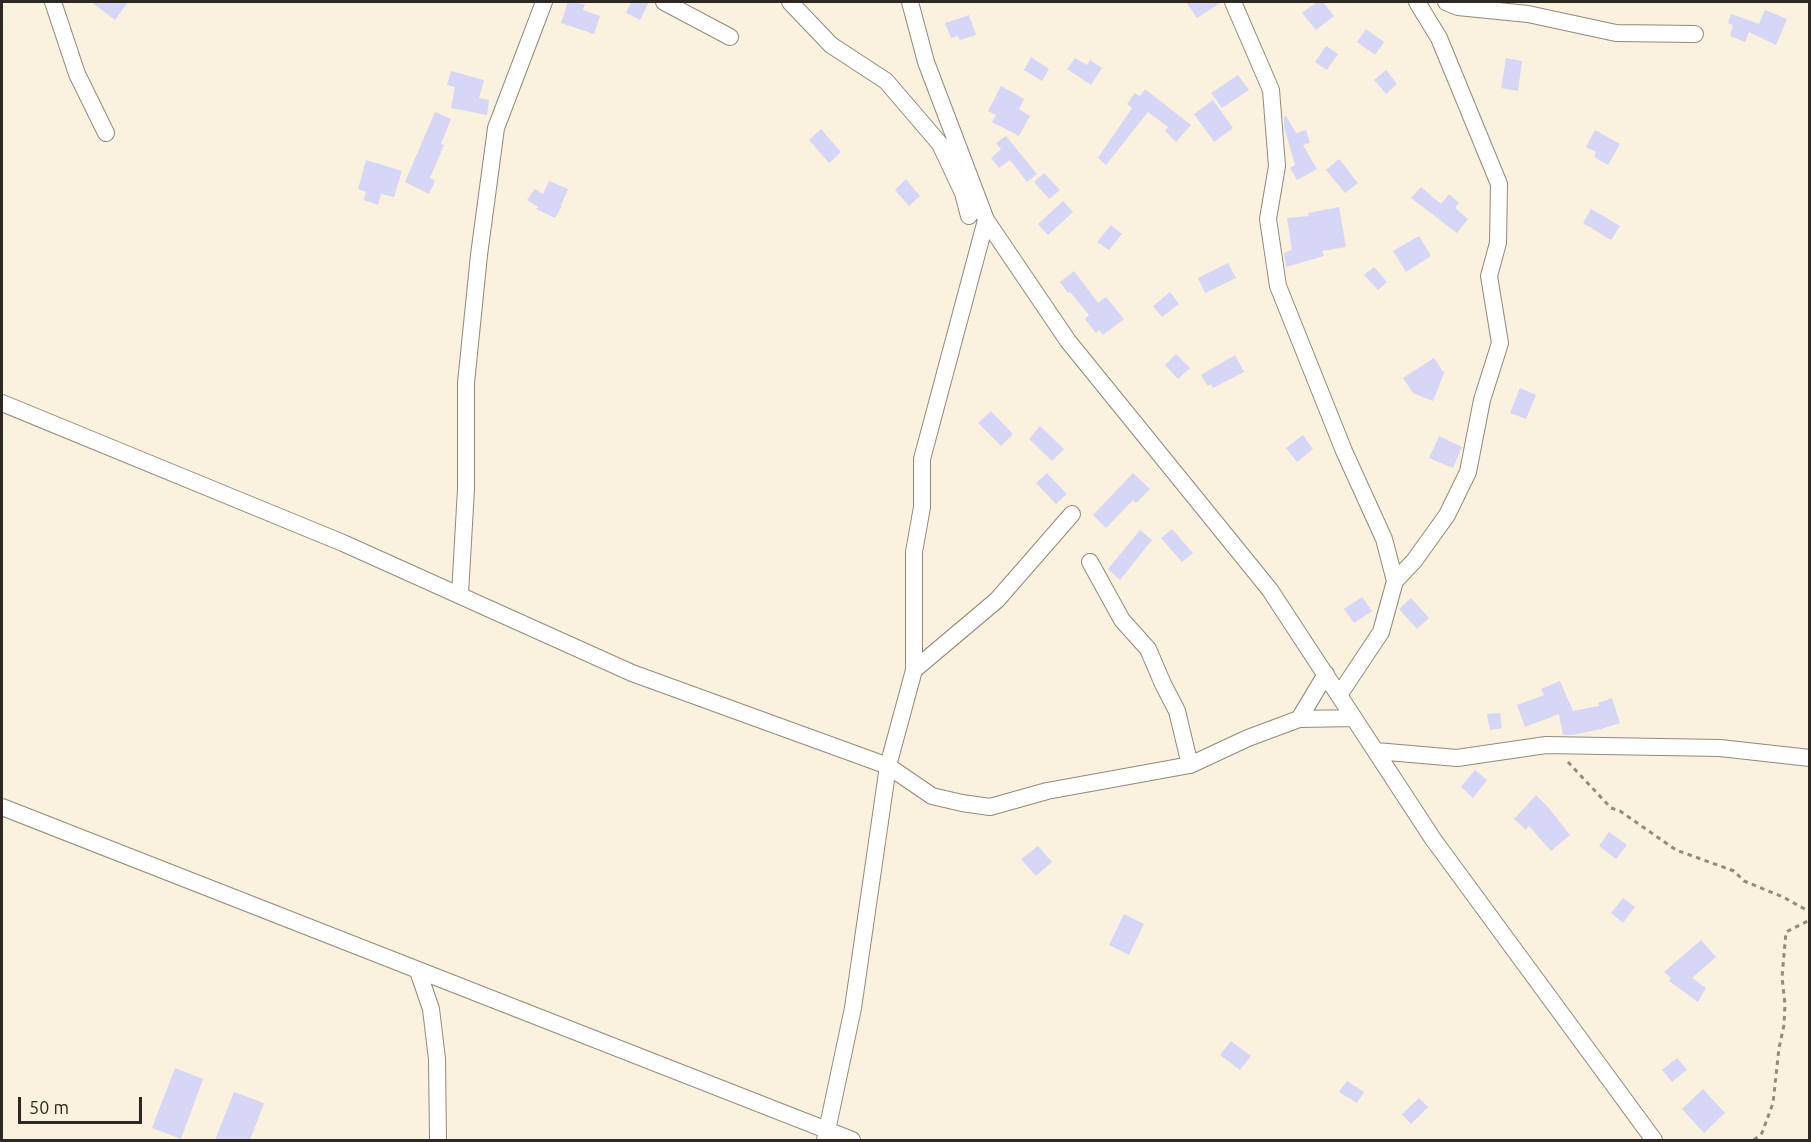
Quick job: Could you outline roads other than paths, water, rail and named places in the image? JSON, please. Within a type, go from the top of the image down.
[{"type":"street","points":[[53,2],[77,74],[106,133]]},
{"type":"street","points":[[460,594],[466,489],[465,383],[496,128],[544,2]]},
{"type":"street","points":[[664,2],[730,37]]},
{"type":"street","points":[[790,2],[831,45],[886,81],[940,144],[977,218],[1068,340],[1270,590],[1432,838],[1654,1140]]},
{"type":"street","points":[[825,1136],[853,1008],[888,766],[914,670],[914,552],[922,507],[922,459],[977,218],[926,62],[910,2]]},
{"type":"street","points":[[1233,2],[1270,90],[1277,166],[1268,219],[1278,286],[1344,451],[1384,539],[1395,581]]},
{"type":"street","points":[[1339,694],[1381,632],[1395,581],[1414,561],[1447,515],[1468,472],[1482,400],[1500,344],[1489,276],[1498,243],[1499,184],[1439,38],[1417,2]]},
{"type":"street","points":[[1446,2],[1458,7],[1528,14],[1616,33],[1695,34]]},
{"type":"street","points":[[2,403],[343,543],[460,594],[632,674],[888,766],[932,796],[962,803],[990,807],[1047,791],[1190,765],[1248,738],[1299,719],[1354,717]]},
{"type":"street","points":[[914,670],[998,600],[1072,514]]},
{"type":"street","points":[[1090,562],[1122,620],[1148,649],[1162,684],[1177,711],[1190,765]]},
{"type":"street","points":[[1299,719],[1326,674]]},
{"type":"street","points":[[1376,751],[1457,758],[1546,745],[1720,748],[1809,758]]},
{"type":"street","points":[[2,807],[418,971],[825,1136],[852,1140]]},
{"type":"street","points":[[418,971],[431,1009],[437,1059],[438,1140]]}]
